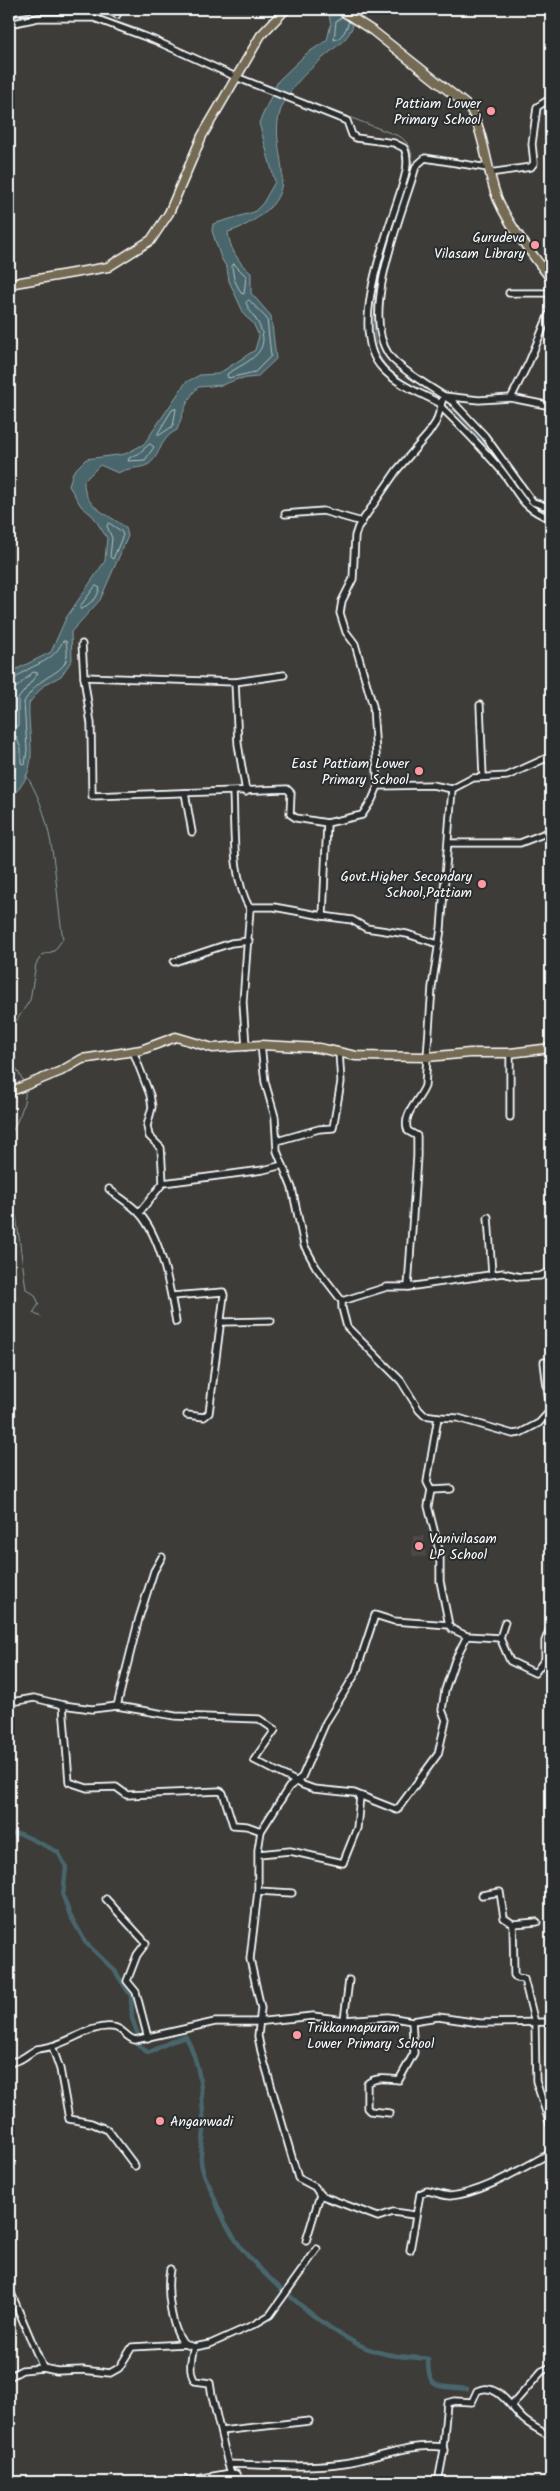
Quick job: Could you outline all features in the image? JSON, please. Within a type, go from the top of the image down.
[{"type":"main road","points":[[9,284],[108,268],[151,240],[169,213],[202,136],[236,77],[261,35],[286,9]]},
{"type":"main road","points":[[340,10],[430,75],[469,107],[478,125],[495,194],[512,223],[551,279]]},
{"type":"main road","points":[[9,1092],[61,1071],[82,1059],[133,1052],[176,1037],[213,1048],[261,1045],[319,1048],[356,1056],[427,1057],[470,1053],[510,1053],[551,1048]]},
{"type":"street","points":[[9,12],[30,9]]},
{"type":"street","points":[[107,9],[117,15]]},
{"type":"street","points":[[9,24],[38,18],[94,18],[154,40],[236,77],[347,121],[352,136],[356,138],[394,143],[404,148],[407,158],[403,182],[369,296],[367,318],[373,356],[382,368],[399,382],[441,405],[468,432],[502,471],[529,508],[551,519]]},
{"type":"street","points":[[550,508],[533,502],[485,436],[453,402],[391,357],[387,351],[378,320],[380,284],[416,166],[425,158],[488,170],[531,167],[534,163],[532,144],[537,107],[551,98]]},
{"type":"street","points":[[407,158],[420,161]]},
{"type":"street","points":[[509,293],[551,293]]},
{"type":"street","points":[[511,398],[529,362],[549,314],[551,314]]},
{"type":"street","points":[[82,644],[84,677],[91,724],[92,796],[246,792],[286,789],[291,793],[290,814],[296,818],[327,823],[362,815],[372,800],[378,786],[373,706],[355,644],[346,632],[340,613],[342,601],[354,579],[355,536],[362,522],[397,470],[436,422],[444,396]]},
{"type":"street","points":[[444,396],[479,400],[511,398],[551,406]]},
{"type":"street","points":[[286,514],[324,511],[362,522]]},
{"type":"street","points":[[84,677],[235,682],[284,675]]},
{"type":"street","points":[[235,682],[238,744],[246,792]]},
{"type":"street","points":[[480,705],[483,776]]},
{"type":"street","points":[[378,786],[432,785],[452,789],[473,778],[507,776],[551,756]]},
{"type":"street","points":[[408,1287],[417,1136],[408,1131],[406,1124],[410,1111],[422,1095],[425,1086],[432,987],[449,843],[452,789]]},
{"type":"street","points":[[233,792],[234,851],[246,901],[250,909],[250,941],[243,1002],[246,1047]]},
{"type":"street","points":[[185,793],[192,832]]},
{"type":"street","points":[[323,916],[327,823]]},
{"type":"street","points":[[449,843],[520,843],[551,831]]},
{"type":"street","points":[[250,909],[253,907],[274,907],[352,920],[366,928],[408,934],[438,944]]},
{"type":"street","points":[[174,962],[231,943],[250,941]]},
{"type":"street","points":[[261,1045],[265,1082],[275,1117],[278,1151],[292,1188],[304,1244],[316,1267],[342,1301],[347,1327],[401,1380],[419,1410],[424,1415],[458,1418],[506,1433],[520,1433],[539,1422],[550,1411],[544,1362]]},
{"type":"street","points":[[133,1052],[150,1094],[152,1107],[147,1126],[150,1138],[161,1148],[163,1183],[139,1213]]},
{"type":"street","points":[[277,1141],[319,1129],[333,1128],[341,1082],[339,1052]]},
{"type":"street","points":[[510,1053],[510,1116]]},
{"type":"street","points":[[163,1183],[263,1170],[283,1165]]},
{"type":"street","points":[[109,1189],[139,1213],[154,1234],[172,1296],[176,1322]]},
{"type":"street","points":[[488,1217],[492,1274]]},
{"type":"street","points":[[342,1301],[387,1287],[408,1287],[503,1273],[520,1277],[540,1276],[551,1271]]},
{"type":"street","points":[[172,1296],[223,1292],[222,1322],[209,1413],[204,1417],[187,1415]]},
{"type":"street","points":[[222,1322],[271,1321]]},
{"type":"street","points":[[438,1417],[427,1482],[431,1490],[428,1506],[440,1554],[440,1581],[450,1625],[452,1629],[467,1636],[500,1638]]},
{"type":"street","points":[[431,1490],[451,1489]]},
{"type":"street","points":[[117,1706],[139,1618],[154,1571],[162,1557]]},
{"type":"street","points":[[414,2215],[393,2212],[381,2218],[320,2195],[316,2187],[298,2178],[261,2051],[258,2036],[261,2021],[260,2008],[250,1959],[258,1891],[261,1831],[289,1787],[302,1777],[326,1722],[356,1673],[375,1615],[394,1621],[450,1625]]},
{"type":"street","points":[[505,1622],[500,1638],[510,1661],[535,1674],[548,1659],[546,1641],[551,1625]]},
{"type":"street","points":[[17,1701],[34,1698],[92,1709],[117,1706],[175,1716],[259,1719],[275,1730],[254,1760],[295,1782],[314,1789],[339,1790],[397,1810],[438,1754],[446,1720],[442,1710],[445,1690],[455,1660],[467,1636]]},
{"type":"street","points":[[63,1705],[69,1782],[87,1788],[116,1787],[127,1795],[220,1791],[223,1792],[232,1825],[247,1826],[261,1831]]},
{"type":"street","points":[[259,1854],[290,1852],[343,1863],[357,1828],[360,1796]]},
{"type":"street","points":[[258,1891],[292,1893]]},
{"type":"street","points":[[482,1895],[500,1892],[504,1918],[512,1924],[537,1922]]},
{"type":"street","points":[[106,1899],[146,1943],[137,1955],[127,1981],[136,1992],[148,2038]]},
{"type":"street","points":[[512,1924],[514,1975],[517,1978],[524,1979],[535,2023],[536,2081],[551,2128]]},
{"type":"street","points":[[344,2020],[349,1980]]},
{"type":"street","points":[[9,2060],[16,2061],[37,2050],[98,2028],[111,2026],[118,2028],[130,2039],[148,2038],[195,2025],[215,2022],[261,2021],[312,2016],[344,2020],[388,2017],[412,2021],[438,2017],[480,2023],[551,2022]]},
{"type":"street","points":[[390,2113],[370,2111],[367,2108],[367,2084],[371,2080],[399,2080],[414,2053],[412,2021]]},
{"type":"street","points":[[52,2046],[60,2069],[69,2119],[92,2123],[108,2130],[134,2166]]},
{"type":"street","points":[[410,2250],[417,2199],[423,2192],[452,2196],[492,2183],[551,2153]]},
{"type":"street","points":[[306,2240],[320,2195]]},
{"type":"street","points":[[9,2377],[22,2370],[43,2368],[58,2371],[82,2370],[110,2373],[119,2368],[132,2347],[184,2344],[194,2347],[210,2344],[270,2314],[317,2250]]},
{"type":"street","points":[[170,2269],[170,2299],[178,2337],[184,2344]]},
{"type":"street","points":[[9,2288],[20,2310],[31,2346],[43,2368]]},
{"type":"street","points":[[194,2347],[191,2360],[192,2377],[195,2381],[210,2383],[231,2473]]},
{"type":"street","points":[[512,2404],[542,2371],[551,2367]]},
{"type":"street","points":[[438,2482],[443,2462],[445,2412],[449,2402],[472,2402],[477,2391],[486,2388],[493,2390],[512,2404],[522,2418],[551,2437]]},
{"type":"street","points":[[221,2431],[309,2421]]},
{"type":"street","points":[[228,2464],[298,2466],[338,2464],[410,2449],[443,2447]]},
{"type":"street","points":[[180,2482],[231,2473],[236,2474],[240,2482]]},
{"type":"shaded area","name":"Vanivilasam LP School","points":[[413,1536],[424,1536],[426,1557],[412,1556]]},
{"type":"water","points":[[344,9],[358,9],[349,33],[342,42],[296,84],[281,109],[278,137],[282,176],[281,189],[275,201],[257,218],[228,232],[235,255],[251,273],[251,293],[271,316],[276,359],[257,377],[238,379],[222,385],[198,387],[188,402],[177,430],[163,442],[156,456],[149,464],[118,473],[100,465],[84,481],[85,490],[92,504],[126,528],[128,536],[100,600],[71,632],[72,660],[61,676],[44,685],[29,703],[30,766],[20,788],[9,799],[9,783],[13,779],[16,751],[11,737],[9,681],[17,669],[51,652],[66,618],[105,561],[107,538],[93,516],[81,506],[69,486],[73,472],[86,459],[125,454],[144,444],[186,382],[200,375],[218,374],[255,350],[259,336],[253,323],[245,316],[229,281],[227,268],[221,258],[212,231],[213,224],[254,212],[263,203],[275,182],[259,123],[278,81],[306,54],[327,40],[331,24],[329,16],[337,15]]},
{"type":"waterway","points":[[9,18],[61,10],[82,10],[138,29],[234,72]]},
{"type":"waterway","points":[[242,75],[276,88]]},
{"type":"waterway","points":[[289,94],[401,137],[409,145],[412,156]]},
{"type":"waterway","points":[[402,200],[412,161]]},
{"type":"waterway","points":[[383,263],[374,312],[377,350],[381,359],[391,371],[432,396]]},
{"type":"waterway","points":[[444,405],[456,412],[505,468]]},
{"type":"waterway","points":[[518,486],[529,503]]},
{"type":"waterway","points":[[545,513],[551,516]]},
{"type":"waterway","points":[[9,1032],[30,1000],[36,964],[42,955],[54,951],[63,939],[49,833],[44,813],[26,775]]},
{"type":"waterway","points":[[9,1056],[24,1082]]},
{"type":"waterway","points":[[9,1139],[24,1102],[25,1089]]},
{"type":"waterway","points":[[9,1208],[16,1215],[26,1289],[35,1295],[39,1304],[33,1313],[41,1317]]},
{"type":"waterway","points":[[9,1834],[21,1834],[58,1852],[66,1867],[63,1896],[70,1915],[86,1943],[115,1971],[131,1996],[132,2018],[139,2038]]},
{"type":"waterway","points":[[139,2045],[148,2053],[170,2042],[186,2037],[195,2059],[200,2082],[204,2130],[201,2156],[203,2173],[225,2223],[240,2247],[283,2291]]},
{"type":"waterway","points":[[291,2297],[323,2323],[361,2346],[373,2351],[396,2356],[428,2359],[428,2370],[432,2382],[436,2385],[467,2389]]},
{"type":"place","name":"Pattiam Lower Primary School","points":[[491,111]]},
{"type":"place","name":"Gurudeva Vilasam Library","points":[[535,245]]},
{"type":"place","name":"East Pattiam Lower Primary School","points":[[419,771]]},
{"type":"place","name":"Govt.Higher Secondary School,Pattiam","points":[[482,884]]},
{"type":"place","name":"Vanivilasam LP School","points":[[419,1546]]},
{"type":"place","name":"Trikkannapuram Lower Primary School","points":[[297,2035]]},
{"type":"place","name":"Anganwadi","points":[[160,2121]]}]
